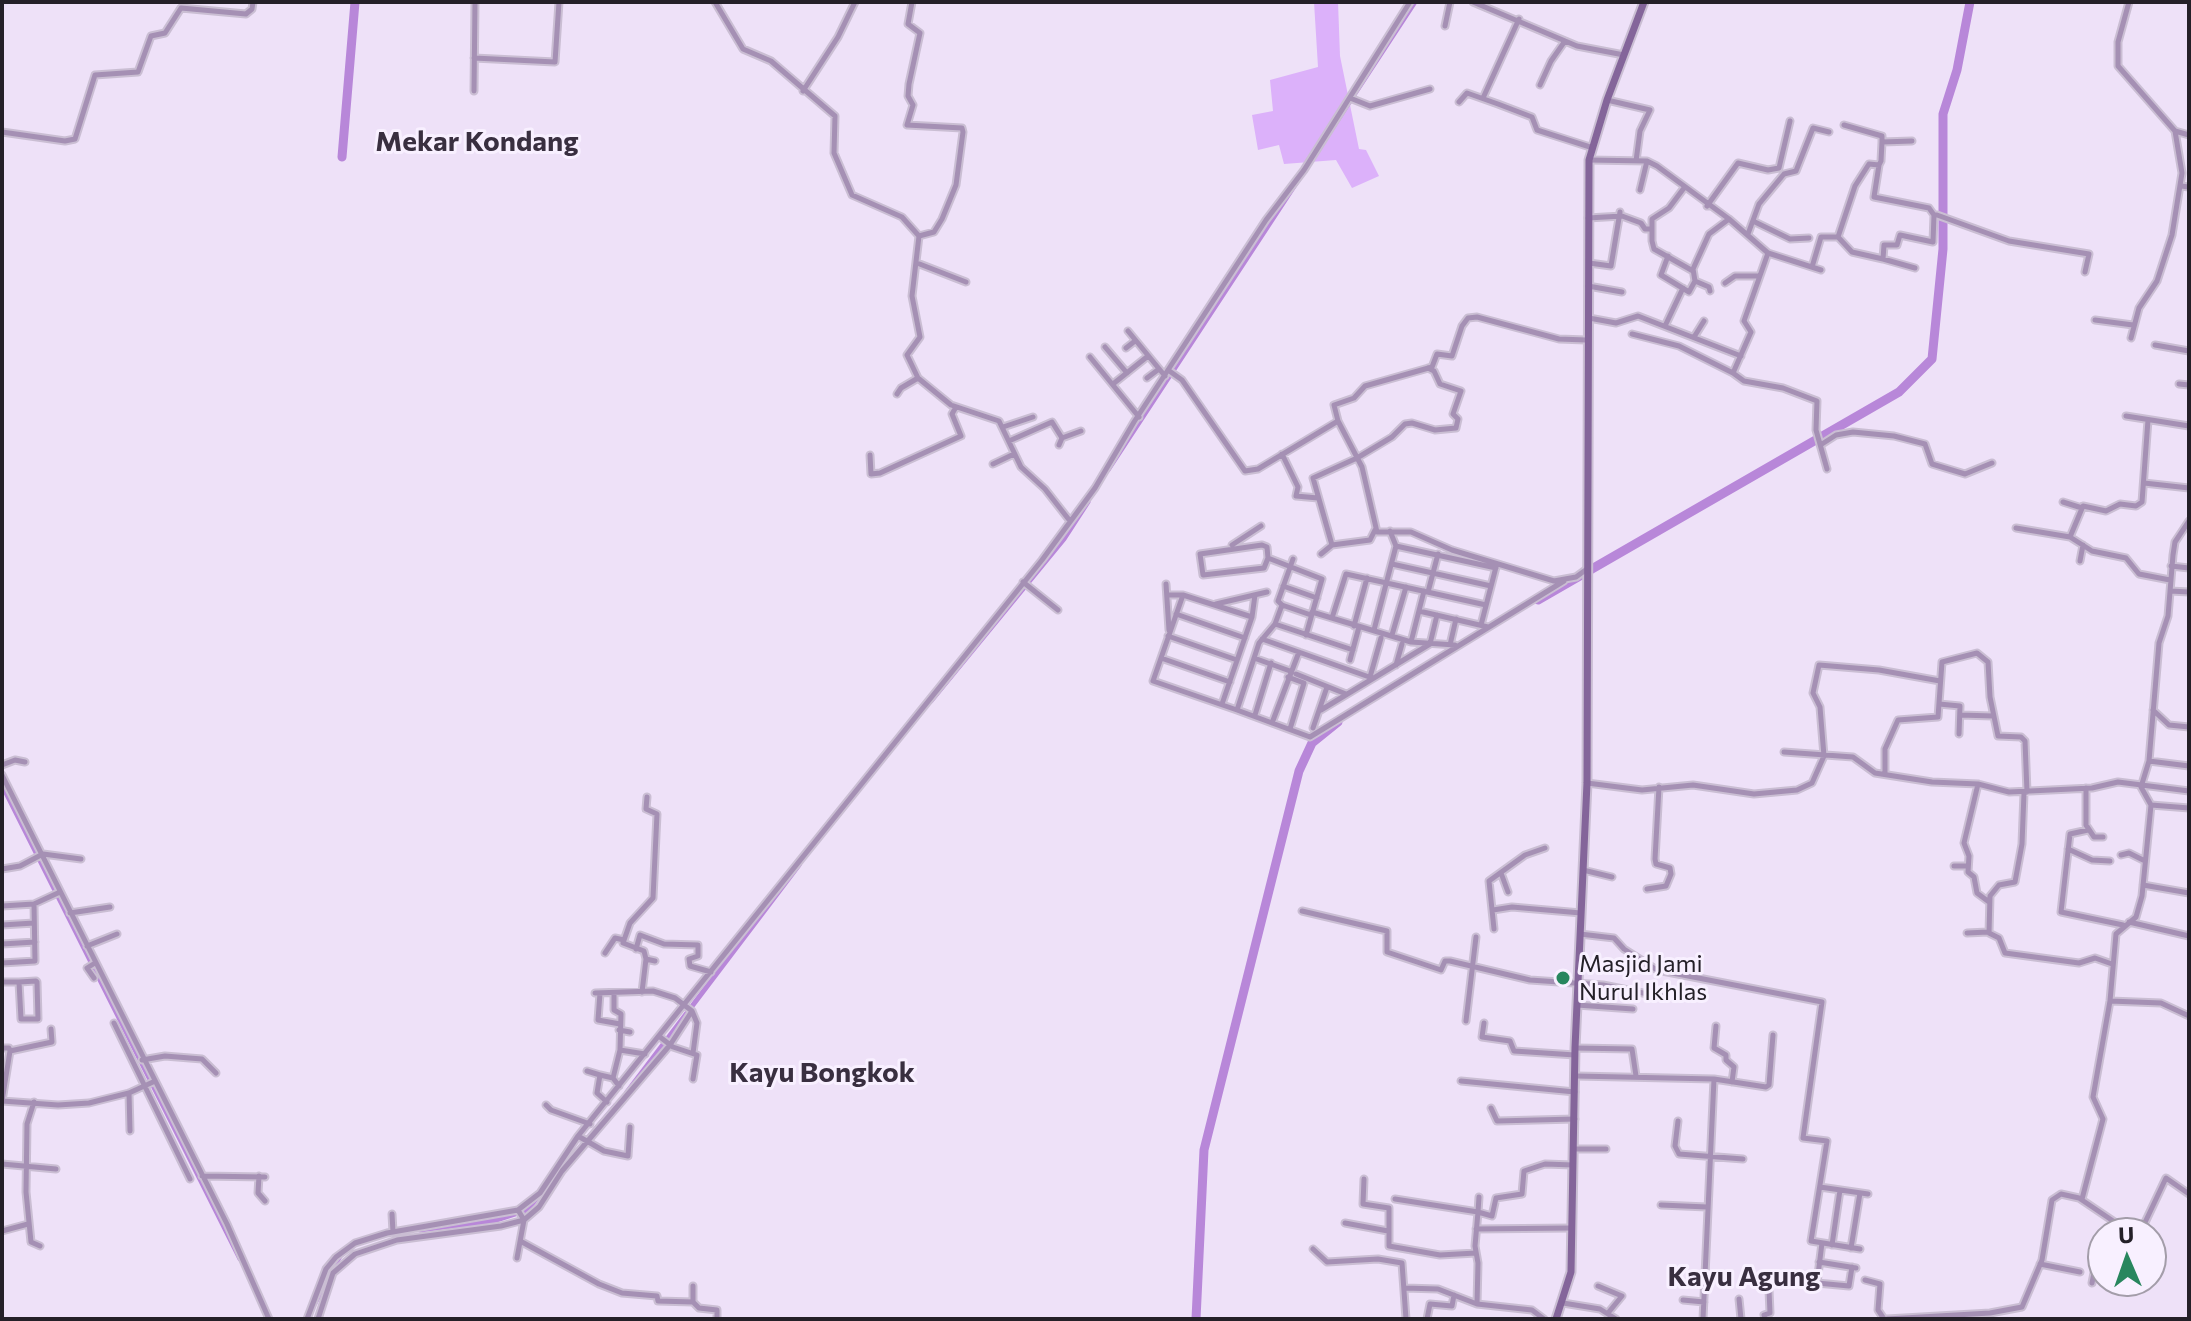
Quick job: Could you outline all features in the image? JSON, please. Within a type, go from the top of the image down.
[{"type":"street","points":[[2,132],[65,141],[75,139],[95,75],[138,72],[151,36],[165,33],[181,8],[246,14],[252,9],[253,2]]},
{"type":"street","points":[[474,91],[475,2]]},
{"type":"street","points":[[474,58],[555,62],[559,2]]},
{"type":"street","points":[[715,2],[739,45],[771,61],[802,91],[835,116],[834,153],[852,195],[896,214],[919,236]]},
{"type":"street","points":[[802,91],[838,37],[855,2]]},
{"type":"street","points":[[912,2],[908,24],[920,33],[908,96],[913,105],[907,125],[963,130],[956,185],[942,219],[934,232],[919,236]]},
{"type":"street","points":[[358,1247],[420,1232],[521,1215],[543,1196],[559,1168],[583,1140],[628,1096],[670,1044],[711,972],[1025,583],[1070,521],[1352,100],[1410,2]]},
{"type":"street","points":[[1445,26],[1450,2]]},
{"type":"street","points":[[1473,2],[1565,41],[1624,55]]},
{"type":"street","points":[[1556,1319],[1571,1272],[1576,1005],[1587,783],[1586,318],[1589,160],[1590,147],[1644,2]]},
{"type":"street","points":[[2129,2],[2118,42],[2118,66],[2175,131],[2189,135]]},
{"type":"street","points":[[1483,98],[1519,19]]},
{"type":"street","points":[[1540,85],[1550,62],[1565,41]]},
{"type":"street","points":[[1352,100],[1370,106],[1430,89]]},
{"type":"street","points":[[1459,102],[1466,93],[1483,98],[1531,116],[1537,130],[1590,147]]},
{"type":"street","points":[[1607,100],[1650,110],[1640,131],[1636,161]]},
{"type":"street","points":[[1775,170],[1780,168],[1790,121]]},
{"type":"street","points":[[1844,125],[1882,136],[1874,197],[1929,208],[1935,215],[2009,241],[2089,254],[2085,272]]},
{"type":"street","points":[[1748,234],[1755,222],[1759,204],[1784,174],[1796,171],[1813,128],[1829,132]]},
{"type":"street","points":[[2131,338],[2133,325],[2166,258],[2181,186],[2175,131]]},
{"type":"street","points":[[1882,142],[1912,141]]},
{"type":"street","points":[[1589,160],[1647,161],[1729,219],[1768,253],[1821,270]]},
{"type":"street","points":[[1640,190],[1647,161]]},
{"type":"street","points":[[1707,206],[1738,163],[1784,174]]},
{"type":"street","points":[[1838,237],[1855,186],[1869,164],[1879,165]]},
{"type":"street","points":[[2181,186],[2189,187]]},
{"type":"street","points":[[1684,188],[1669,208],[1653,217],[1654,249],[1693,271]]},
{"type":"street","points":[[1588,218],[1619,215],[1641,223],[1645,229],[1652,229]]},
{"type":"street","points":[[1588,262],[1611,266],[1619,215]]},
{"type":"street","points":[[1883,259],[1884,245],[1897,245],[1900,235],[1933,242],[1935,215]]},
{"type":"street","points":[[1668,256],[1661,275],[1689,292],[1695,281],[1693,271],[1709,234],[1729,219]]},
{"type":"street","points":[[1755,222],[1790,239],[1809,238]]},
{"type":"street","points":[[919,236],[912,296],[920,337],[907,356],[918,378],[944,401],[994,418],[1003,427],[1024,471],[1045,489],[1070,521]]},
{"type":"street","points":[[1812,267],[1821,237],[1838,237],[1852,252],[1915,268]]},
{"type":"street","points":[[1733,373],[1751,332],[1744,321],[1768,253]]},
{"type":"street","points":[[917,263],[966,282]]},
{"type":"street","points":[[1725,283],[1735,276],[1758,276]]},
{"type":"street","points":[[1695,281],[1709,287],[1710,291]]},
{"type":"street","points":[[1587,286],[1622,292]]},
{"type":"street","points":[[1665,326],[1683,288]]},
{"type":"street","points":[[1586,318],[1613,323],[1638,316],[1741,356]]},
{"type":"street","points":[[1321,554],[1332,545],[1370,540],[1375,530],[1357,458],[1338,421],[1334,405],[1354,398],[1365,386],[1428,368],[1433,365],[1434,355],[1452,356],[1463,323],[1473,317],[1559,339],[1586,340]]},
{"type":"street","points":[[2095,320],[2133,325]]},
{"type":"street","points":[[1694,337],[1704,321]]},
{"type":"street","points":[[1128,331],[1159,369],[1170,374],[1226,440],[1245,471],[1258,469],[1338,421]]},
{"type":"street","points":[[1632,334],[1679,346],[1744,381],[1783,388],[1817,401],[1816,430],[1827,469]]},
{"type":"street","points":[[1126,348],[1135,341]]},
{"type":"street","points":[[2155,345],[2189,351]]},
{"type":"street","points":[[1105,347],[1127,373]]},
{"type":"street","points":[[1113,384],[1148,356]]},
{"type":"street","points":[[1090,357],[1139,417]]},
{"type":"street","points":[[1332,545],[1312,479],[1357,458],[1392,437],[1405,424],[1435,430],[1456,428],[1458,419],[1453,412],[1461,391],[1440,384],[1434,371],[1428,368]]},
{"type":"street","points":[[1147,378],[1159,369]]},
{"type":"street","points":[[897,394],[918,378]]},
{"type":"street","points":[[2179,384],[2189,385]]},
{"type":"street","points":[[870,455],[871,474],[880,473],[961,436],[952,414],[956,407]]},
{"type":"street","points":[[2126,416],[2189,426]]},
{"type":"street","points":[[1003,427],[1033,417]]},
{"type":"street","points":[[2063,502],[2106,511],[2120,504],[2136,506],[2142,502],[2148,420]]},
{"type":"street","points":[[1009,441],[1052,422],[1062,438]]},
{"type":"street","points":[[1059,445],[1062,438],[1081,431]]},
{"type":"street","points":[[1822,443],[1846,433],[1894,436],[1925,444],[1930,462],[1965,474],[1992,463]]},
{"type":"street","points":[[993,464],[1014,454]]},
{"type":"street","points":[[1282,454],[1298,487],[1296,496],[1318,498]]},
{"type":"street","points":[[2144,483],[2189,488]]},
{"type":"street","points":[[2070,537],[2082,508]]},
{"type":"street","points":[[2141,787],[2149,761],[2159,643],[2168,616],[2175,542],[2189,521]]},
{"type":"street","points":[[1228,548],[1261,526]]},
{"type":"street","points":[[2016,528],[2070,537],[2092,551],[2126,558],[2139,574],[2170,580]]},
{"type":"street","points":[[1375,530],[1381,533],[1411,532],[1496,565],[1554,581],[1566,580]]},
{"type":"street","points":[[1374,630],[1396,546],[1390,531]]},
{"type":"street","points":[[1262,545],[1267,547],[1268,558],[1264,568],[1203,575],[1200,554],[1262,545]]},
{"type":"street","points":[[2080,561],[2083,545]]},
{"type":"street","points":[[1396,546],[1496,565]]},
{"type":"street","points":[[1411,642],[1438,554]]},
{"type":"street","points":[[1268,558],[1322,579],[1306,635]]},
{"type":"street","points":[[1293,559],[1278,601],[1282,605],[1411,642],[1459,645]]},
{"type":"street","points":[[1392,564],[1491,586]]},
{"type":"street","points":[[1481,625],[1496,565]]},
{"type":"street","points":[[2171,566],[2189,568]]},
{"type":"street","points":[[1183,595],[1153,681],[1313,737],[1587,569]]},
{"type":"street","points":[[1332,618],[1346,574],[1486,605]]},
{"type":"street","points":[[1350,660],[1367,578]]},
{"type":"street","points":[[1025,583],[1058,610]]},
{"type":"street","points":[[1166,584],[1169,635]]},
{"type":"street","points":[[1283,586],[1317,598]]},
{"type":"street","points":[[1392,635],[1406,587]]},
{"type":"street","points":[[2170,591],[2189,592]]},
{"type":"street","points":[[1215,604],[1267,592]]},
{"type":"street","points":[[1167,595],[1183,595],[1252,617]]},
{"type":"street","points":[[1222,704],[1252,617],[1255,595]]},
{"type":"street","points":[[1237,710],[1262,639],[1275,624],[1282,605]]},
{"type":"street","points":[[1419,611],[1488,627]]},
{"type":"street","points":[[1176,614],[1245,638]]},
{"type":"street","points":[[1321,710],[1430,644],[1437,615]]},
{"type":"street","points":[[1450,645],[1456,619]]},
{"type":"street","points":[[1275,624],[1353,650]]},
{"type":"street","points":[[1169,635],[1237,660]]},
{"type":"street","points":[[1371,677],[1381,638]]},
{"type":"street","points":[[1262,639],[1371,677]]},
{"type":"street","points":[[1396,666],[1402,644]]},
{"type":"street","points":[[1272,723],[1299,652]]},
{"type":"street","points":[[1885,773],[1885,749],[1898,720],[1935,718],[1944,661],[1972,653],[1983,655],[1988,662],[1993,716],[1999,737],[2021,737],[2025,741],[2022,844],[2015,882],[1999,885],[1989,902],[1988,932]]},
{"type":"street","points":[[1161,658],[1230,682]]},
{"type":"street","points":[[1254,658],[1271,663],[1304,683],[1290,729]]},
{"type":"street","points":[[1255,715],[1271,663]]},
{"type":"street","points":[[1587,783],[1642,790],[1693,785],[1754,794],[1797,790],[1812,783],[1824,756],[1820,707],[1813,693],[1819,665],[1940,681]]},
{"type":"street","points":[[1291,674],[1346,694]]},
{"type":"street","points":[[1313,728],[1327,687]]},
{"type":"street","points":[[1939,704],[1959,705],[1959,734]]},
{"type":"street","points":[[2152,710],[2169,725],[2189,727]]},
{"type":"street","points":[[1960,715],[1993,716]]},
{"type":"street","points":[[1784,752],[1853,757],[1875,773],[2025,792],[2086,788],[2118,782],[2139,783],[2151,805],[2143,885],[2138,914],[2116,934],[2110,1001],[2093,1097],[2103,1119],[2082,1199]]},
{"type":"street","points":[[2149,761],[2189,766]]},
{"type":"street","points":[[2,765],[25,762]]},
{"type":"street","points":[[3,780],[56,893],[87,946],[94,978]]},
{"type":"street","points":[[1978,784],[1964,843],[1977,893],[1989,902]]},
{"type":"street","points":[[1647,889],[1666,886],[1671,874],[1670,868],[1656,864],[1655,859],[1659,787]]},
{"type":"street","points":[[2141,787],[2189,791]]},
{"type":"street","points":[[2086,788],[2088,830],[2094,837],[2103,837]]},
{"type":"street","points":[[642,992],[646,952],[623,945],[630,923],[650,903],[654,893],[657,814],[646,809],[647,797]]},
{"type":"street","points":[[2151,805],[2189,808]]},
{"type":"street","points":[[2088,830],[2071,832],[2061,912],[2189,936]]},
{"type":"street","points":[[1494,929],[1487,883],[1525,855],[1545,848]]},
{"type":"street","points":[[2068,849],[2092,860],[2110,861]]},
{"type":"street","points":[[2121,855],[2129,853],[2145,861]]},
{"type":"street","points":[[2,869],[20,866],[40,855],[81,859]]},
{"type":"street","points":[[1954,866],[1968,866]]},
{"type":"street","points":[[1583,870],[1612,877]]},
{"type":"street","points":[[1501,873],[1508,892]]},
{"type":"street","points":[[2143,885],[2189,893]]},
{"type":"street","points":[[2,906],[34,904],[56,893]]},
{"type":"street","points":[[2,963],[35,961],[34,904]]},
{"type":"street","points":[[70,913],[110,907]]},
{"type":"street","points":[[1493,910],[1512,907],[1581,913]]},
{"type":"street","points":[[1302,911],[1387,931],[1388,952],[1441,970],[1447,961],[1530,980],[1577,986],[1603,985],[1668,998]]},
{"type":"street","points":[[2,925],[34,923]]},
{"type":"street","points":[[1967,933],[1988,932],[1999,938],[2005,953],[2079,963],[2095,958],[2112,964]]},
{"type":"street","points":[[87,946],[117,934]]},
{"type":"street","points":[[1580,934],[1614,938],[1624,949],[1657,970],[1822,1002],[1803,1138],[1827,1141],[1811,1241],[1860,1249]]},
{"type":"street","points":[[636,949],[640,935],[664,944],[698,945],[698,956],[689,959],[690,966],[711,972]]},
{"type":"street","points":[[1466,1021],[1476,937]]},
{"type":"street","points":[[605,953],[615,938],[624,940]]},
{"type":"street","points":[[2,944],[35,942]]},
{"type":"street","points":[[646,959],[655,961]]},
{"type":"street","points":[[92,965],[117,1022],[162,1109],[202,1176],[269,1319]]},
{"type":"street","points":[[2,982],[19,982],[38,983],[38,1019],[21,1019],[19,982]]},
{"type":"street","points":[[630,1032],[598,1020],[598,993],[642,992],[675,998],[688,1008],[697,1023],[693,1053],[697,1060],[693,1079]]},
{"type":"street","points":[[614,995],[614,1010],[620,1012],[620,1050],[613,1078],[628,1096]]},
{"type":"street","points":[[2110,1001],[2161,1003],[2189,1016]]},
{"type":"street","points":[[1576,1005],[1633,1009]]},
{"type":"street","points":[[559,1168],[583,1140],[590,1124],[607,1102],[688,1008]]},
{"type":"street","points":[[117,1022],[134,1053],[142,1060],[149,1083]]},
{"type":"street","points":[[1484,1023],[1482,1037],[1510,1041],[1511,1050],[1575,1052],[1632,1049],[1636,1076]]},
{"type":"street","points":[[1716,1026],[1714,1048],[1726,1055],[1726,1060],[1734,1067],[1732,1082]]},
{"type":"street","points":[[10,1051],[52,1042],[51,1029]]},
{"type":"street","points":[[1576,1076],[1714,1079],[1769,1086],[1773,1035]]},
{"type":"street","points":[[660,1038],[693,1053]]},
{"type":"street","points":[[2,1048],[9,1048],[10,1051]]},
{"type":"street","points":[[620,1050],[645,1057],[653,1065]]},
{"type":"street","points":[[10,1051],[2,1101],[58,1105],[89,1103],[129,1093],[149,1083]]},
{"type":"street","points":[[142,1060],[165,1056],[202,1059],[216,1073]]},
{"type":"street","points":[[587,1071],[613,1078]]},
{"type":"street","points":[[600,1075],[597,1093],[607,1102]]},
{"type":"street","points":[[1703,1319],[1714,1079]]},
{"type":"street","points":[[1461,1081],[1576,1092]]},
{"type":"street","points":[[129,1093],[130,1131]]},
{"type":"street","points":[[34,1102],[27,1124],[28,1224],[32,1244],[40,1246]]},
{"type":"street","points":[[546,1105],[551,1110],[590,1124]]},
{"type":"street","points":[[1491,1108],[1497,1121],[1576,1118]]},
{"type":"street","points":[[162,1109],[190,1179]]},
{"type":"street","points":[[1678,1121],[1676,1151],[1743,1159]]},
{"type":"street","points":[[583,1140],[628,1156],[630,1127]]},
{"type":"street","points":[[1575,1149],[1606,1149]]},
{"type":"street","points":[[2,1164],[56,1169]]},
{"type":"street","points":[[1395,1199],[1492,1216],[1496,1198],[1521,1194],[1521,1175],[1530,1167],[1573,1165]]},
{"type":"street","points":[[202,1176],[262,1176],[258,1193],[265,1201]]},
{"type":"street","points":[[2148,1217],[2166,1178],[2189,1194]]},
{"type":"street","points":[[1364,1179],[1363,1204],[1388,1207],[1391,1260]]},
{"type":"street","points":[[1820,1187],[1868,1194]]},
{"type":"street","points":[[1832,1245],[1840,1190]]},
{"type":"street","points":[[1851,1248],[1860,1193]]},
{"type":"street","points":[[1865,1280],[1880,1284],[1878,1310],[1886,1319],[1951,1317],[2022,1307],[2040,1264],[2052,1200],[2064,1193],[2082,1199],[2104,1217]]},
{"type":"street","points":[[307,1319],[330,1271],[358,1247],[393,1232],[420,1232],[521,1215],[543,1196]]},
{"type":"street","points":[[1477,1304],[1476,1229],[1479,1197]]},
{"type":"street","points":[[1661,1205],[1707,1207]]},
{"type":"street","points":[[392,1214],[393,1232]]},
{"type":"street","points":[[517,1258],[522,1242],[521,1215]]},
{"type":"street","points":[[1345,1223],[1388,1231]]},
{"type":"street","points":[[2,1231],[28,1224]]},
{"type":"street","points":[[1476,1229],[1572,1228]]},
{"type":"street","points":[[522,1242],[590,1280],[622,1293],[657,1296],[658,1301],[693,1302],[699,1308],[717,1310],[717,1319]]},
{"type":"street","points":[[1819,1262],[1854,1268],[1849,1286],[1817,1283],[1819,1262],[1822,1243]]},
{"type":"street","points":[[1389,1246],[1440,1255],[1476,1253]]},
{"type":"street","points":[[1313,1249],[1331,1262],[1391,1260],[1404,1265],[1406,1319]]},
{"type":"street","points":[[2040,1264],[2080,1272]]},
{"type":"street","points":[[318,1319],[326,1298],[330,1271]]},
{"type":"street","points":[[693,1286],[693,1302]]},
{"type":"street","points":[[1598,1286],[1622,1296],[1608,1313]]},
{"type":"street","points":[[1405,1288],[1426,1287],[1477,1304],[1532,1310],[1544,1319]]},
{"type":"street","points":[[1765,1319],[1764,1315],[1770,1313],[1769,1290]]},
{"type":"street","points":[[317,1294],[326,1298]]},
{"type":"street","points":[[1427,1319],[1430,1304],[1452,1306],[1454,1295]]},
{"type":"street","points":[[1739,1299],[1741,1319]]},
{"type":"street","points":[[1683,1300],[1704,1302]]},
{"type":"street","points":[[1563,1303],[1583,1304],[1616,1319]]},
{"type":"shaded area","points":[[1314,2],[1338,2],[1340,56],[1359,149],[1366,150],[1379,176],[1352,188],[1336,160],[1284,164],[1279,145],[1258,150],[1252,115],[1273,111],[1270,80],[1318,67]]},
{"type":"waterway","points":[[342,157],[355,2]]},
{"type":"waterway","points":[[1108,470],[1415,2]]},
{"type":"waterway","points":[[1538,600],[1899,392],[1932,359],[1943,249],[1943,114],[1957,70],[1970,2]]},
{"type":"waterway","points":[[931,701],[1064,539],[1088,502]]},
{"type":"waterway","points":[[1196,1319],[1204,1150],[1299,771],[1312,743],[1338,722]]},
{"type":"waterway","points":[[2,785],[240,1259]]},
{"type":"waterway","points":[[627,1092],[799,865]]},
{"type":"waterway","points":[[420,1230],[493,1221],[527,1210],[615,1106]]},
{"type":"waterway","points":[[315,1303],[340,1256]]},
{"type":"place","name":"Masjid Jami Nurul Ikhlas","points":[[1563,978]]},
{"type":"district","name":"Mekar Kondang","points":[[477,142]]},
{"type":"district","name":"Kayu Bongkok","points":[[822,1073]]},
{"type":"district","name":"Kayu Agung","points":[[1744,1277]]}]
